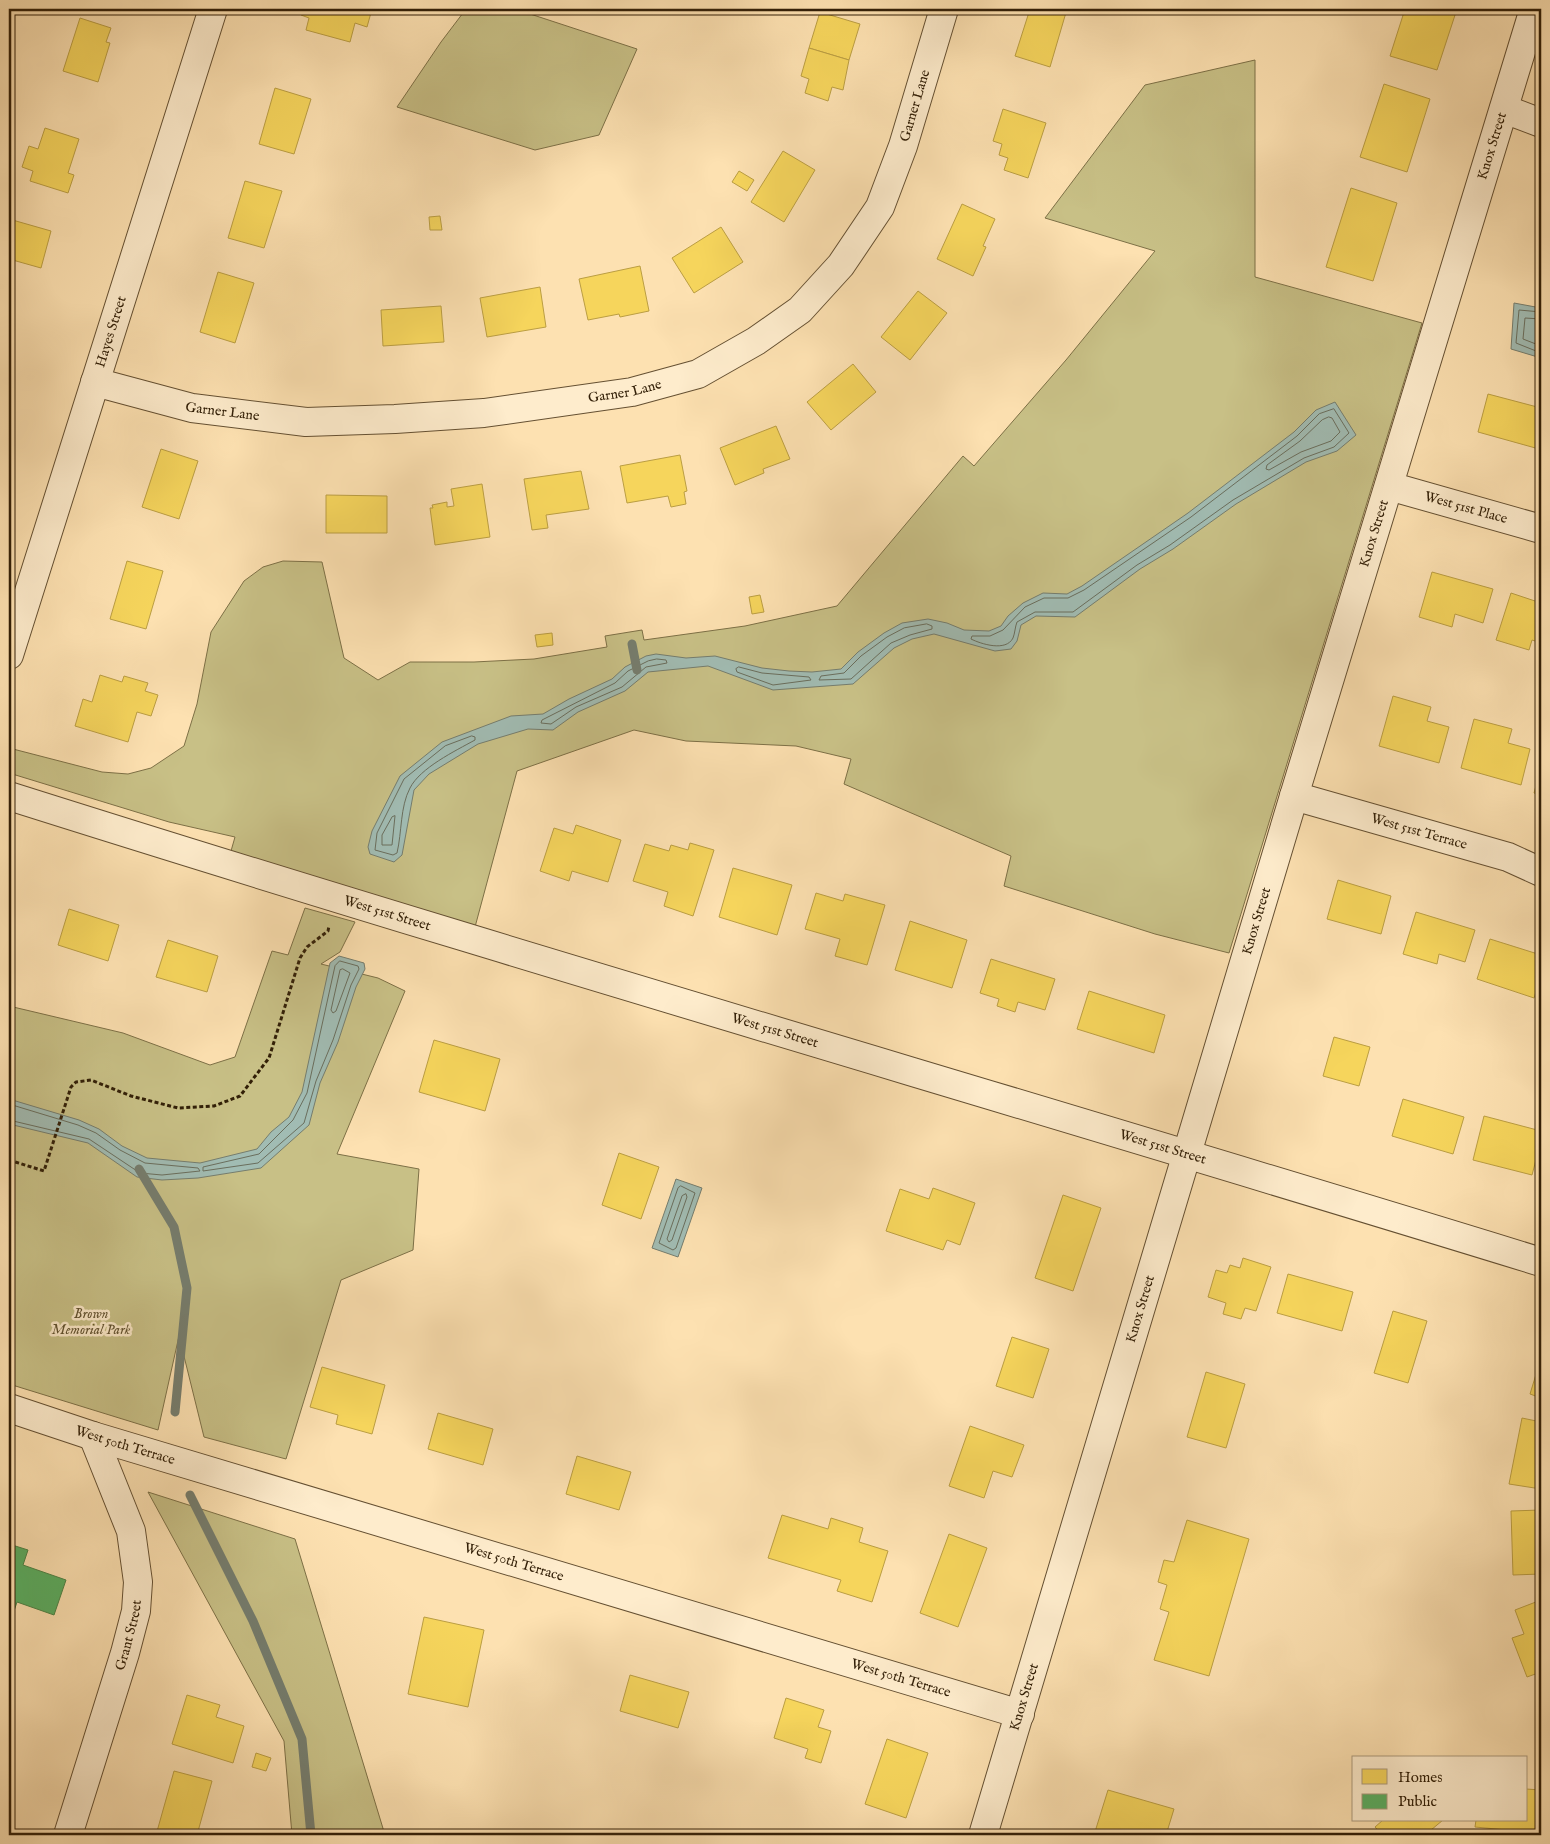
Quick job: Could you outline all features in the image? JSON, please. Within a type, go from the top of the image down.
[{"type":"street","name":"Hayes Street","points":[[9,656],[213,9]]},
{"type":"street","name":"Garner Lane","points":[[95,382],[192,408],[306,422],[395,420],[484,413],[632,392],[698,374],[756,341],[800,310],[841,265],[880,207],[903,146],[944,9]]},
{"type":"street","name":"Knox Street","points":[[983,1835],[1186,1153],[1534,9]]},
{"type":"street","points":[[1504,109],[1541,123]]},
{"type":"street","name":"West 51st Place","points":[[1389,486],[1541,529]]},
{"type":"street","name":"West 51st Street","points":[[9,796],[350,904],[1186,1153],[1541,1262]]},
{"type":"street","name":"West 51st Terrace","points":[[1294,796],[1508,857],[1541,872]]},
{"type":"street","name":"West 50th Terrace","points":[[9,1408],[93,1436],[1020,1714]]},
{"type":"street","name":"Grant Street","points":[[68,1835],[126,1653],[136,1612],[138,1582],[131,1531],[93,1436]]},
{"type":"path","points":[[9,1160],[44,1171],[71,1087],[82,1080],[91,1080],[131,1096],[178,1108],[214,1106],[240,1096],[270,1058],[300,958],[307,947],[328,931],[329,924],[343,928],[350,904]]},
{"type":"green space","points":[[466,9],[515,9],[637,49],[599,135],[535,150],[397,107]]},
{"type":"green space","points":[[1255,60],[1255,277],[1422,323],[1229,953],[1155,934],[1004,886],[1011,856],[844,784],[851,759],[796,746],[686,741],[634,730],[517,771],[475,927],[231,851],[235,837],[169,822],[9,773],[13,749],[102,772],[128,774],[151,768],[184,746],[197,704],[211,632],[244,581],[263,567],[283,561],[322,562],[344,658],[378,680],[410,662],[474,662],[534,659],[607,647],[605,636],[642,630],[644,640],[745,626],[837,606],[963,456],[974,466],[1066,360],[1155,251],[1045,218],[1145,85]]},
{"type":"green space","name":"Brown Memorial Park","points":[[305,908],[355,922],[340,952],[321,964],[378,978],[405,991],[337,1154],[419,1169],[413,1250],[341,1280],[286,1459],[204,1437],[179,1336],[158,1430],[9,1384],[9,1006],[123,1033],[210,1065],[235,1057],[272,951],[288,955]]},
{"type":"green space","points":[[148,1492],[295,1539],[385,1835],[292,1835],[284,1741]]},
{"type":"water","points":[[1514,303],[1541,308],[1541,358],[1511,349]]},
{"type":"water","points":[[1335,402],[1356,435],[1337,451],[1306,462],[1236,504],[1173,549],[1140,569],[1075,617],[1036,616],[1021,625],[1017,641],[1011,649],[995,651],[934,634],[912,639],[894,648],[853,684],[773,690],[708,666],[648,672],[625,691],[578,712],[553,730],[528,729],[478,744],[429,774],[414,790],[402,855],[394,862],[370,854],[368,847],[372,831],[400,776],[442,742],[511,716],[543,714],[569,699],[612,679],[625,667],[646,656],[656,654],[686,658],[715,656],[762,668],[812,672],[841,669],[858,652],[884,633],[902,623],[928,619],[947,623],[964,630],[989,631],[1001,626],[1008,616],[1023,603],[1043,593],[1067,594],[1082,586],[1188,513],[1294,432],[1316,410]]},
{"type":"water","points":[[339,956],[364,963],[365,969],[356,987],[338,1042],[320,1083],[309,1125],[261,1168],[198,1178],[162,1180],[137,1177],[88,1143],[9,1124],[9,1099],[79,1120],[99,1129],[122,1146],[147,1158],[200,1163],[257,1149],[271,1132],[289,1117],[302,1092],[330,963]]},
{"type":"water","points":[[676,1179],[702,1188],[678,1257],[652,1248]]},
{"type":"building: Homes","points":[[303,9],[372,9],[367,27],[355,23],[350,42],[306,30],[309,18],[301,15]]},
{"type":"building: Homes","points":[[1030,9],[1067,9],[1050,67],[1015,56]]},
{"type":"building: Homes","points":[[1405,9],[1457,9],[1437,70],[1390,56]]},
{"type":"building: Homes","points":[[820,12],[860,24],[849,60],[809,48]]},
{"type":"building: Homes","points":[[80,18],[111,28],[106,42],[110,43],[98,82],[63,71]]},
{"type":"building: Homes","points":[[809,48],[849,60],[843,90],[832,87],[828,101],[805,93],[809,79],[801,76]]},
{"type":"building: Homes","points":[[1384,84],[1430,99],[1407,172],[1360,157]]},
{"type":"building: Homes","points":[[275,88],[311,99],[294,154],[259,144]]},
{"type":"building: Homes","points":[[1003,109],[1046,123],[1028,178],[1004,170],[1008,158],[999,155],[1002,144],[993,141]]},
{"type":"building: Homes","points":[[45,128],[79,139],[68,173],[74,175],[68,193],[30,181],[33,171],[22,167],[29,146],[38,149]]},
{"type":"building: Homes","points":[[783,151],[815,170],[784,222],[751,202]]},
{"type":"building: Homes","points":[[739,171],[754,180],[747,191],[732,182]]},
{"type":"building: Homes","points":[[245,181],[282,191],[264,248],[228,238]]},
{"type":"building: Homes","points":[[1351,188],[1397,203],[1373,281],[1326,267]]},
{"type":"building: Homes","points":[[962,204],[995,219],[983,246],[986,247],[973,276],[937,259]]},
{"type":"building: Homes","points":[[440,216],[442,230],[430,230],[429,217]]},
{"type":"building: Homes","points":[[9,219],[51,231],[41,268],[9,259]]},
{"type":"building: Homes","points":[[721,227],[743,262],[694,293],[672,258]]},
{"type":"building: Homes","points":[[640,266],[649,311],[620,317],[619,314],[588,320],[579,279]]},
{"type":"building: Homes","points":[[218,272],[254,283],[235,343],[200,332]]},
{"type":"building: Homes","points":[[540,287],[546,327],[487,337],[480,298]]},
{"type":"building: Homes","points":[[918,291],[947,313],[910,360],[881,337]]},
{"type":"building: Homes","points":[[441,306],[444,342],[383,346],[381,310]]},
{"type":"building: Homes","points":[[853,364],[876,392],[831,430],[807,402]]},
{"type":"building: Homes","points":[[1488,394],[1541,408],[1541,440],[1539,449],[1478,432]]},
{"type":"building: Homes","points":[[776,426],[790,459],[763,469],[764,473],[735,485],[720,448]]},
{"type":"building: Homes","points":[[161,449],[198,461],[179,519],[142,507]]},
{"type":"building: Homes","points":[[680,455],[687,491],[684,492],[686,504],[671,507],[668,496],[627,503],[620,466]]},
{"type":"building: Homes","points":[[581,471],[589,509],[546,515],[548,528],[532,530],[524,479]]},
{"type":"building: Homes","points":[[482,484],[490,537],[435,545],[430,508],[433,508],[432,505],[447,502],[447,507],[454,506],[451,489]]},
{"type":"building: Homes","points":[[326,495],[387,496],[387,533],[326,533]]},
{"type":"building: Homes","points":[[127,561],[163,571],[146,629],[110,619]]},
{"type":"building: Homes","points":[[1432,572],[1493,589],[1483,623],[1455,614],[1452,627],[1419,617]]},
{"type":"building: Homes","points":[[1511,593],[1541,603],[1541,643],[1532,640],[1529,650],[1496,640]]},
{"type":"building: Homes","points":[[760,595],[764,612],[752,614],[749,597]]},
{"type":"building: Homes","points":[[552,633],[553,645],[537,647],[535,635]]},
{"type":"building: Homes","points":[[100,675],[122,682],[124,676],[148,683],[145,691],[158,695],[151,716],[137,712],[128,742],[75,726],[83,699],[92,702]]},
{"type":"building: Homes","points":[[1393,696],[1431,707],[1427,721],[1449,727],[1439,763],[1379,746]]},
{"type":"building: Homes","points":[[1474,719],[1512,729],[1508,743],[1530,749],[1521,785],[1461,768]]},
{"type":"building: Homes","points":[[1541,767],[1541,795],[1534,793]]},
{"type":"building: Homes","points":[[576,825],[621,840],[608,882],[572,871],[569,881],[540,871],[554,828],[573,834]]},
{"type":"building: Homes","points":[[690,843],[714,850],[693,916],[664,906],[668,892],[633,881],[645,844],[669,851],[671,845],[688,850]]},
{"type":"building: Homes","points":[[733,868],[792,885],[777,935],[719,917]]},
{"type":"building: Homes","points":[[1338,880],[1391,896],[1381,934],[1327,919]]},
{"type":"building: Homes","points":[[816,893],[843,901],[845,894],[885,905],[867,965],[835,956],[840,939],[805,929]]},
{"type":"building: Homes","points":[[69,909],[119,925],[108,961],[58,945]]},
{"type":"building: Homes","points":[[1416,912],[1475,930],[1465,962],[1439,954],[1437,964],[1403,954]]},
{"type":"building: Homes","points":[[910,921],[967,940],[952,988],[895,970]]},
{"type":"building: Homes","points":[[1490,939],[1541,955],[1541,976],[1534,998],[1477,979]]},
{"type":"building: Homes","points":[[168,940],[218,956],[207,992],[156,977]]},
{"type":"building: Homes","points":[[991,959],[1055,979],[1045,1010],[1018,1002],[1015,1012],[997,1006],[999,999],[980,993]]},
{"type":"building: Homes","points":[[1089,991],[1165,1015],[1154,1053],[1077,1029]]},
{"type":"building: Homes","points":[[1334,1037],[1370,1047],[1359,1086],[1323,1076]]},
{"type":"building: Homes","points":[[434,1040],[500,1059],[485,1111],[419,1092]]},
{"type":"building: Homes","points":[[1403,1099],[1464,1117],[1453,1154],[1392,1136]]},
{"type":"building: Homes","points":[[1484,1116],[1541,1131],[1541,1141],[1532,1175],[1473,1160]]},
{"type":"building: Homes","points":[[619,1153],[659,1167],[641,1219],[602,1205]]},
{"type":"building: Homes","points":[[933,1188],[975,1203],[960,1245],[947,1240],[943,1250],[886,1231],[900,1189],[929,1199]]},
{"type":"building: Homes","points":[[1063,1195],[1101,1208],[1073,1291],[1035,1278]]},
{"type":"building: Homes","points":[[1243,1258],[1271,1267],[1256,1311],[1245,1308],[1241,1319],[1223,1314],[1226,1303],[1208,1297],[1216,1270],[1227,1273],[1230,1265],[1240,1268]]},
{"type":"building: Homes","points":[[1288,1274],[1353,1292],[1342,1331],[1277,1313]]},
{"type":"building: Homes","points":[[1393,1311],[1427,1321],[1408,1383],[1374,1373]]},
{"type":"building: Homes","points":[[1012,1337],[1049,1349],[1033,1398],[996,1386]]},
{"type":"building: Homes","points":[[1541,1358],[1541,1398],[1530,1394]]},
{"type":"building: Homes","points":[[322,1367],[385,1385],[372,1434],[336,1424],[338,1415],[310,1407]]},
{"type":"building: Homes","points":[[1206,1372],[1245,1384],[1226,1448],[1187,1437]]},
{"type":"building: Homes","points":[[438,1413],[493,1429],[483,1465],[428,1449]]},
{"type":"building: Homes","points":[[1522,1418],[1541,1422],[1541,1489],[1509,1484]]},
{"type":"building: Homes","points":[[970,1426],[1024,1445],[1012,1477],[993,1471],[984,1498],[949,1486]]},
{"type":"building: Homes","points":[[577,1456],[631,1472],[619,1510],[566,1494]]},
{"type":"building: Homes","points":[[1541,1510],[1541,1574],[1513,1575],[1511,1511]]},
{"type":"building: Homes","points":[[782,1515],[828,1529],[831,1518],[863,1528],[859,1542],[888,1551],[872,1602],[837,1591],[841,1580],[768,1558]]},
{"type":"building: Homes","points":[[1187,1520],[1249,1539],[1209,1676],[1154,1660],[1169,1612],[1160,1609],[1167,1585],[1158,1582],[1164,1560],[1174,1562]]},
{"type":"building: Homes","points":[[949,1534],[987,1548],[958,1627],[920,1613]]},
{"type":"building: Homes","points":[[1541,1600],[1541,1672],[1527,1677],[1512,1638],[1524,1634],[1515,1610]]},
{"type":"building: Homes","points":[[424,1617],[484,1630],[468,1707],[408,1694]]},
{"type":"building: Homes","points":[[630,1675],[689,1692],[678,1728],[620,1711]]},
{"type":"building: Homes","points":[[187,1695],[220,1705],[216,1717],[244,1726],[233,1763],[172,1744]]},
{"type":"building: Homes","points":[[786,1698],[824,1710],[818,1727],[831,1731],[821,1763],[805,1758],[808,1749],[774,1738]]},
{"type":"building: Homes","points":[[887,1739],[928,1753],[906,1818],[865,1804]]},
{"type":"building: Homes","points":[[256,1753],[271,1758],[266,1771],[252,1767]]},
{"type":"building: Homes","points":[[174,1771],[212,1781],[197,1835],[156,1835]]},
{"type":"building: Homes","points":[[1528,1789],[1541,1790],[1538,1833],[1475,1827],[1476,1822],[1528,1822]]},
{"type":"building: Homes","points":[[1108,1790],[1174,1809],[1166,1835],[1147,1833],[1146,1835],[1094,1835]]},
{"type":"building: Homes","points":[[1381,1822],[1441,1822],[1425,1835],[1382,1835],[1375,1827]]},
{"type":"building: Public","points":[[9,1544],[28,1550],[23,1565],[66,1580],[54,1615],[17,1602],[12,1617],[9,1616]]},
{"type":"waterway","points":[[632,644],[637,670]]},
{"type":"waterway","points":[[139,1169],[174,1227],[187,1288],[175,1412]]},
{"type":"waterway","points":[[190,1495],[253,1621],[302,1739],[311,1835]]}]
